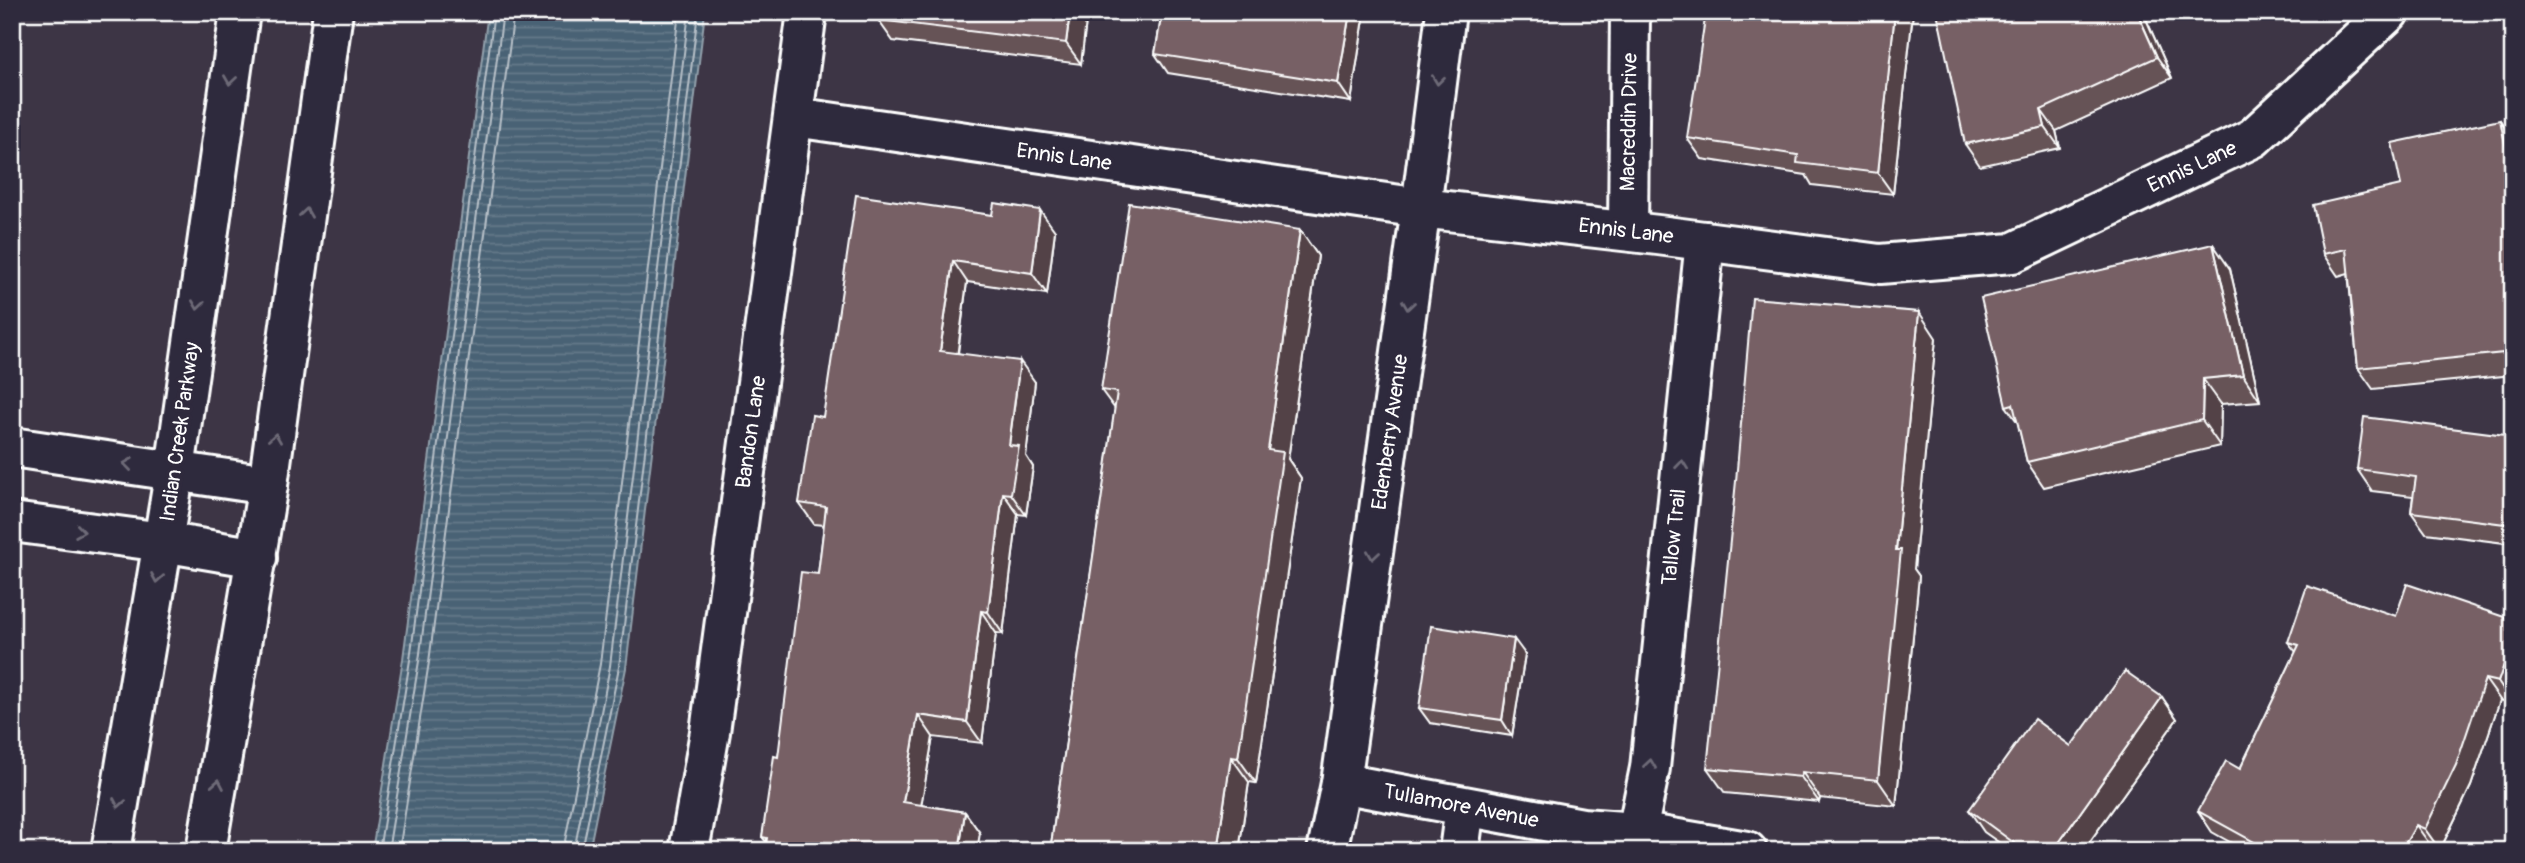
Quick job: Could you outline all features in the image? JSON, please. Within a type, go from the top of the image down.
[{"type":"street","name":"Indian Creek Parkway","points":[[111,851],[175,470],[240,12]]},
{"type":"street","points":[[206,851],[257,558],[333,12]]},
{"type":"street","name":"Bandon Lane","points":[[689,851],[710,732],[807,12]]},
{"type":"street","name":"Edenberry Avenue","points":[[1327,851],[1341,783],[1422,208],[1446,12]]},
{"type":"street","name":"Macreddin Drive","points":[[1628,231],[1630,12]]},
{"type":"street","name":"Ennis Lane","points":[[794,117],[1422,208],[1628,231],[1880,264],[2012,253],[2253,138],[2389,12]]},
{"type":"street","name":"Tallow Trail","points":[[1637,832],[1650,768],[1705,241]]},
{"type":"street","points":[[12,447],[268,485]]},
{"type":"street","points":[[12,522],[163,542],[257,558]]},
{"type":"street","name":"Tullamore Avenue","points":[[1341,783],[1582,828],[1637,832],[1747,851]]},
{"type":"street","points":[[1459,851],[1465,807]]},
{"type":"water","points":[[488,12],[705,12],[626,668],[589,851],[372,851],[403,659]]},
{"type":"building","points":[[879,12],[1070,12],[1066,43],[878,20]]},
{"type":"building","points":[[1162,12],[1350,12],[1338,83],[1155,54]]},
{"type":"building","points":[[1706,12],[1736,15],[1737,12],[1895,12],[1878,173],[1797,163],[1798,155],[1687,138]]},
{"type":"building","points":[[1937,12],[2137,12],[2157,57],[2041,110],[2045,127],[1965,144]]},
{"type":"building","points":[[2500,120],[2513,181],[2513,352],[2358,368],[2346,249],[2323,254],[2313,205],[2401,185],[2392,143]]},
{"type":"building","points":[[856,195],[992,215],[994,203],[1040,210],[1032,273],[953,261],[940,351],[1020,361],[1009,445],[1019,446],[1011,494],[1003,493],[988,612],[981,611],[967,722],[918,715],[903,802],[965,812],[959,851],[765,851],[767,838],[762,837],[774,756],[778,757],[801,572],[818,574],[826,507],[799,503],[812,415],[823,417]]},
{"type":"building","points":[[1129,203],[1300,230],[1268,450],[1283,452],[1238,758],[1231,757],[1217,851],[1050,851],[1117,392],[1101,390]]},
{"type":"building","points":[[2213,244],[2243,375],[2203,379],[2202,420],[2027,462],[2013,404],[2006,406],[1981,298]]},
{"type":"building","points":[[1752,298],[1919,312],[1896,550],[1901,550],[1878,780],[1802,772],[1801,777],[1707,768]]},
{"type":"building","points":[[2364,417],[2513,436],[2513,525],[2411,512],[2416,477],[2357,469]]},
{"type":"building","points":[[2407,584],[2513,620],[2513,638],[2498,682],[2485,679],[2456,765],[2425,829],[2416,825],[2401,851],[2249,851],[2254,842],[2198,811],[2226,761],[2240,769],[2299,645],[2288,642],[2307,586],[2396,616]]},
{"type":"building","points":[[1431,626],[1514,639],[1502,720],[1419,708]]},
{"type":"building","points":[[2125,671],[2162,697],[2053,851],[2025,851],[1969,810],[2034,719],[2071,746]]}]
